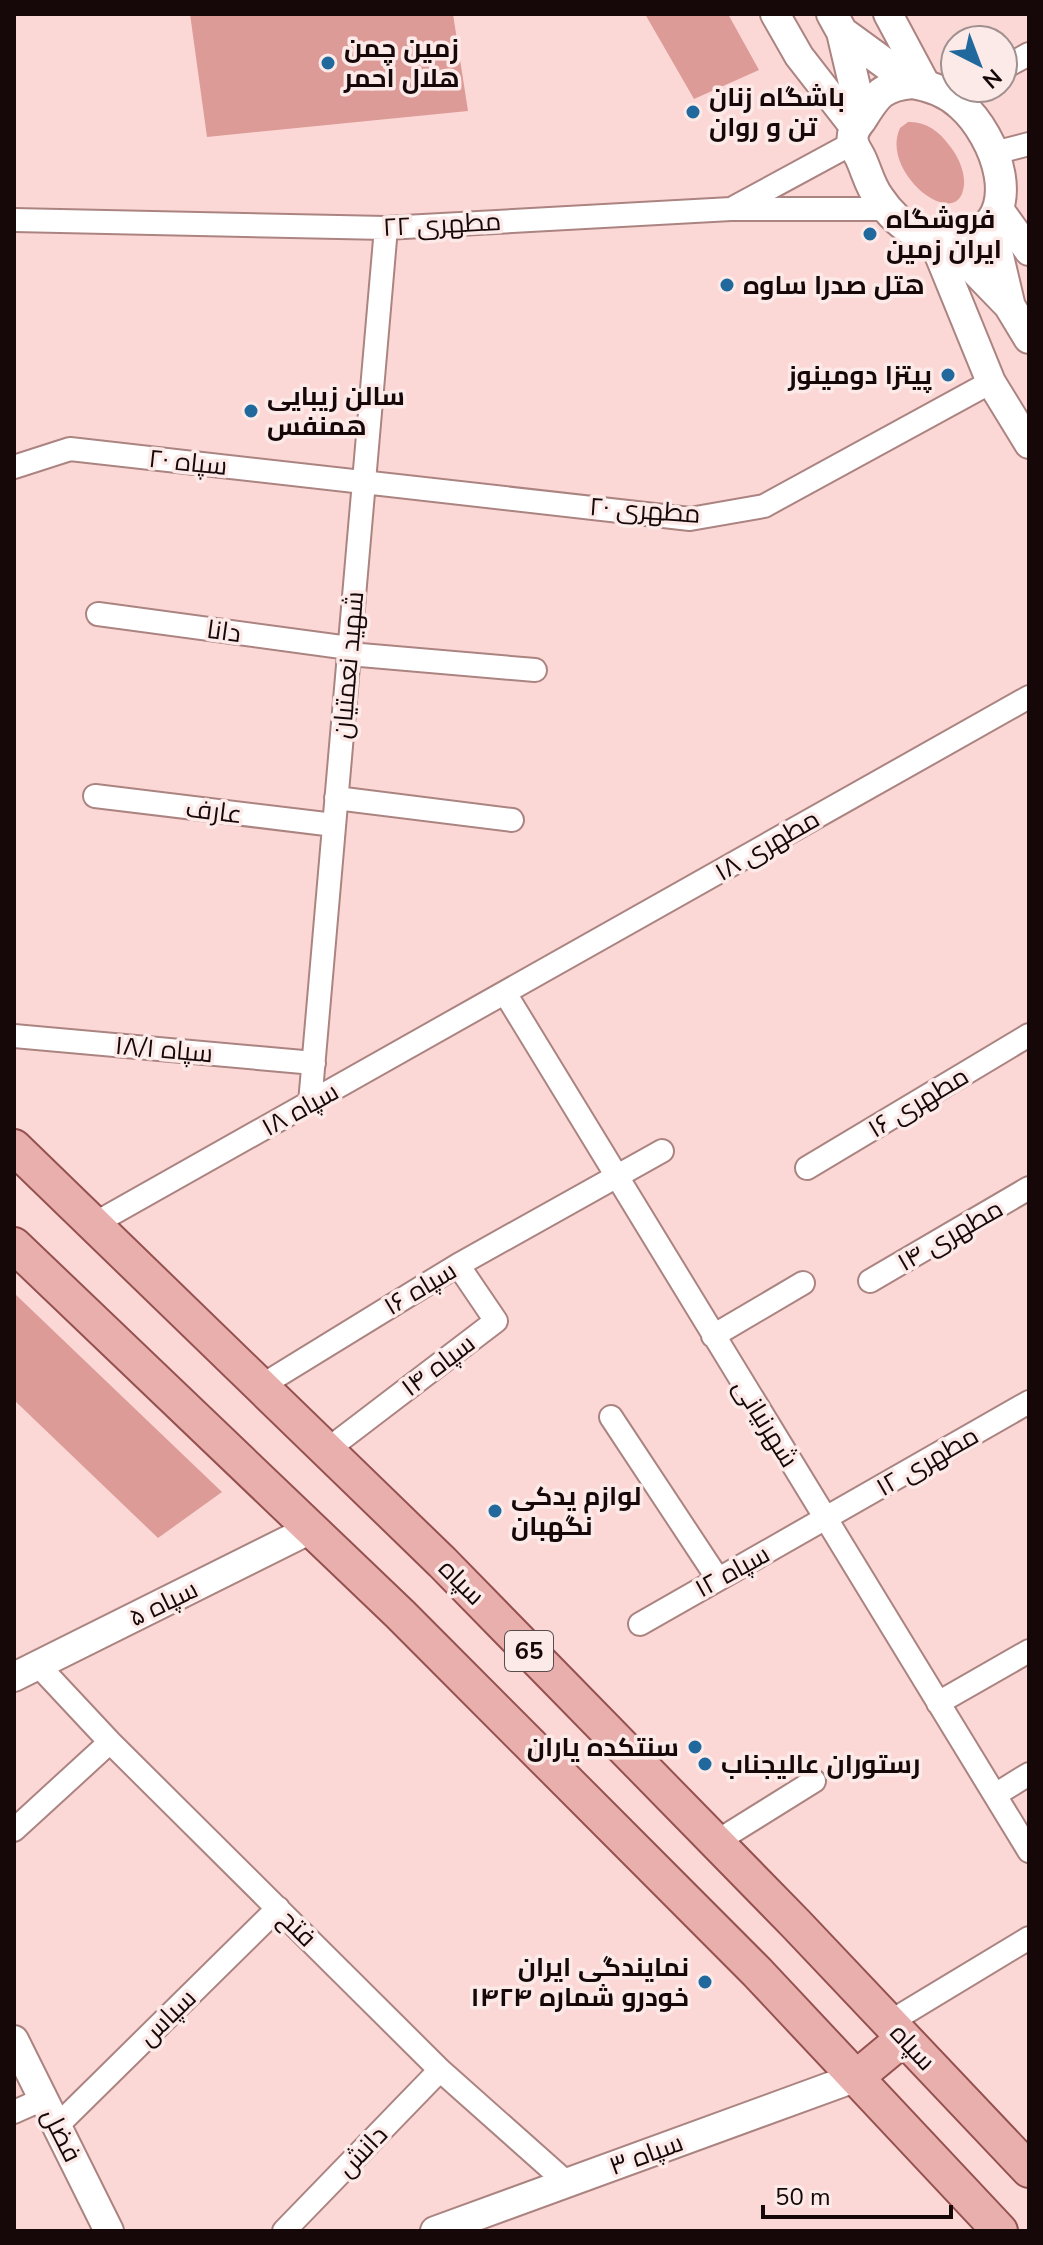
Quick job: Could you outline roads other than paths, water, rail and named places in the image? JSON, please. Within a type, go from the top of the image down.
[{"type":"main road","points":[[837,23],[857,129],[872,186],[887,209],[908,228],[941,241],[1009,305],[1029,338]]},
{"type":"main road","points":[[837,23],[939,87]]},
{"type":"main road","points":[[857,129],[869,103],[881,91],[896,85],[939,88]]},
{"type":"main road","points":[[956,104],[981,128],[994,153],[1001,180],[994,215],[1009,305]]},
{"type":"main road","points":[[941,241],[964,240],[979,234],[994,215]]},
{"type":"main road","name":"سپاه","points":[[14,1147],[442,1562],[716,1842],[1029,2170]]},
{"type":"main road","name":"65","points":[[14,1245],[400,1614],[746,1961],[1000,2231]]},
{"type":"main road","points":[[857,2077],[897,2030]]},
{"type":"street","points":[[775,14],[799,56],[857,129]]},
{"type":"street","points":[[888,14],[939,87]]},
{"type":"street","name":"مطهری ۲۲","points":[[14,220],[386,228],[731,209],[857,129]]},
{"type":"street","points":[[994,153],[1029,144]]},
{"type":"street","points":[[731,209],[887,209]]},
{"type":"street","points":[[994,215],[1029,251]]},
{"type":"street","name":"شهید نعمتیان","points":[[310,1103],[386,228]]},
{"type":"street","points":[[941,241],[991,382],[1029,444]]},
{"type":"street","name":"مطهری ۲۰","points":[[364,480],[690,519],[764,506],[991,382]]},
{"type":"street","name":"سپاه ۲۰","points":[[14,467],[70,449],[364,480]]},
{"type":"street","name":"دانا","points":[[98,614],[349,651],[535,670]]},
{"type":"street","name":"مطهری ۱۸","points":[[505,993],[1029,697]]},
{"type":"street","name":"عارف","points":[[95,796],[334,825]]},
{"type":"street","points":[[336,798],[512,820]]},
{"type":"street","name":"سپاه ۱۸","points":[[94,1224],[505,993]]},
{"type":"street","name":"شهرنیانی","points":[[505,993],[615,1178],[1029,1851]]},
{"type":"street","name":"مطهری ۱۶","points":[[807,1168],[1029,1035]]},
{"type":"street","name":"سپاه ۱۸/۱","points":[[14,1036],[314,1063]]},
{"type":"street","name":"سپاه ۱۶","points":[[261,1386],[458,1265],[662,1151]]},
{"type":"street","name":"مطهری ۱۴","points":[[870,1281],[1029,1188]]},
{"type":"street","name":"سپاه ۱۴","points":[[327,1450],[496,1321],[458,1265]]},
{"type":"street","points":[[713,1336],[803,1283]]},
{"type":"street","name":"مطهری ۱۲","points":[[825,1519],[1029,1402]]},
{"type":"street","points":[[611,1417],[718,1579]]},
{"type":"street","name":"سپاه ۱۲","points":[[640,1624],[825,1519]]},
{"type":"street","name":"سپاه ۵","points":[[26,1671],[311,1529]]},
{"type":"street","points":[[938,1703],[1029,1651]]},
{"type":"street","name":"فتح","points":[[26,1671],[110,1742],[440,2070],[567,2183]]},
{"type":"street","points":[[14,1830],[110,1742]]},
{"type":"street","points":[[995,1795],[1029,1774]]},
{"type":"street","points":[[716,1842],[814,1781]]},
{"type":"street","name":"سپاس","points":[[57,2126],[278,1908]]},
{"type":"street","points":[[897,2030],[1029,1938]]},
{"type":"street","name":"فضل","points":[[14,2040],[109,2231]]},
{"type":"street","name":"دانش","points":[[284,2231],[440,2070]]},
{"type":"street","name":"سپاه ۳","points":[[435,2231],[857,2077]]},
{"type":"street","points":[[14,2112],[43,2099]]},
{"type":"place","name":"زمین چمن هلال احمر","points":[[328,63]]},
{"type":"place","name":"باشگاه زنان تن و روان","points":[[693,112]]},
{"type":"place","name":"فروشگاه ایران زمین","points":[[870,234]]},
{"type":"place","name":"هتل صدرا ساوه","points":[[727,285]]},
{"type":"place","name":"پیتزا دومینوز","points":[[948,375]]},
{"type":"place","name":"سالن زيبايى همنفس","points":[[251,411]]},
{"type":"place","name":"لوازم یدکی نگهبان","points":[[495,1511]]},
{"type":"place","name":"سنتکده یاران","points":[[695,1747]]},
{"type":"place","name":"رستوران عالیجناب","points":[[705,1764]]},
{"type":"place","name":"نمایندگی ایران خودرو شماره ۱۴۲۴","points":[[705,1982]]}]
